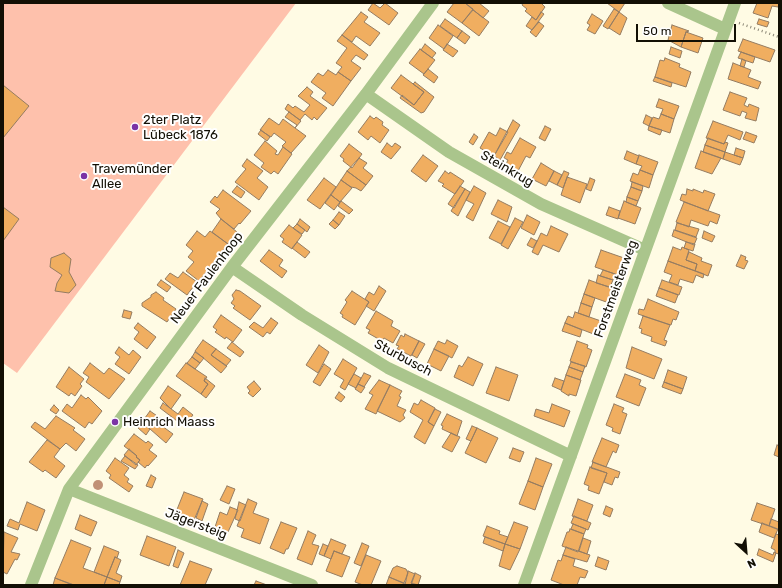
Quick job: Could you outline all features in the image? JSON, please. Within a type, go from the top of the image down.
[{"type":"street","name":"Neuer Faulenhoop","points":[[31,585],[69,489],[232,267],[366,94],[432,3]]},
{"type":"street","points":[[668,3],[727,24]]},
{"type":"street","name":"Forstmeisterweg","points":[[524,585],[735,3]]},
{"type":"street","name":"Steinkrug","points":[[366,94],[449,152],[541,204],[645,250]]},
{"type":"street","name":"Sturbusch","points":[[232,267],[302,315],[388,368],[571,456]]},
{"type":"street","name":"Jägersteig","points":[[69,489],[307,584]]},
{"type":"path","points":[[727,24],[779,37]]},
{"type":"shaded area","name":"Travemünder Allee","points":[[3,3],[296,3],[17,373],[3,363]]},
{"type":"building","points":[[373,3],[380,8],[385,3],[398,13],[389,25],[368,10]]},
{"type":"building","points":[[454,3],[465,3],[473,9],[462,23],[447,12]]},
{"type":"building","points":[[465,3],[479,3],[489,11],[483,18]]},
{"type":"building","points":[[523,3],[541,3],[545,7],[536,20],[525,11],[527,9],[522,5]]},
{"type":"building","points":[[607,3],[625,3],[619,12]]},
{"type":"building","points":[[757,3],[779,4],[778,7],[772,6],[768,18],[753,13]]},
{"type":"building","points":[[614,9],[619,12],[608,29],[603,26]]},
{"type":"building","points":[[473,10],[489,22],[479,36],[462,23]]},
{"type":"building","points":[[361,12],[368,17],[364,22],[380,33],[370,46],[356,36],[352,42],[342,35]]},
{"type":"building","points":[[541,12],[544,14],[532,30],[526,26],[532,17],[536,20]]},
{"type":"building","points":[[619,12],[627,18],[620,35],[609,28]]},
{"type":"building","points":[[592,14],[603,21],[595,34],[587,30],[590,25],[587,23]]},
{"type":"building","points":[[445,19],[462,31],[457,38],[440,26]]},
{"type":"building","points":[[759,19],[769,22],[767,27],[757,24]]},
{"type":"building","points":[[539,22],[544,26],[536,37],[530,32]]},
{"type":"building","points":[[438,25],[453,36],[444,49],[429,38]]},
{"type":"building","points":[[672,25],[689,31],[686,32],[681,47],[668,40]]},
{"type":"building","points":[[462,31],[470,37],[465,44],[457,38]]},
{"type":"building","points":[[686,32],[703,38],[698,53],[681,47]]},
{"type":"building","points":[[342,35],[368,55],[364,60],[356,55],[351,61],[361,68],[351,81],[338,72],[342,67],[336,63],[347,48],[337,41]]},
{"type":"building","points":[[743,39],[775,50],[770,62],[738,51]]},
{"type":"building","points":[[425,44],[436,53],[432,58],[421,50]]},
{"type":"building","points":[[447,44],[458,51],[453,57],[443,50]]},
{"type":"building","points":[[671,47],[682,51],[680,58],[669,54]]},
{"type":"building","points":[[420,49],[435,60],[424,74],[409,63]]},
{"type":"building","points":[[741,52],[755,57],[753,63],[738,58]]},
{"type":"building","points":[[665,58],[680,64],[679,67],[691,72],[686,87],[655,77],[660,60],[664,61]]},
{"type":"building","points":[[742,59],[746,61],[744,67],[740,66]]},
{"type":"building","points":[[733,63],[751,70],[748,77],[761,82],[758,89],[728,79]]},
{"type":"building","points":[[428,69],[438,77],[434,83],[423,75]]},
{"type":"building","points":[[328,70],[336,75],[338,72],[351,81],[333,106],[322,98],[326,93],[311,82],[318,73],[323,76]]},
{"type":"building","points":[[401,75],[424,92],[414,105],[391,88]]},
{"type":"building","points":[[655,77],[672,83],[671,87],[653,81]]},
{"type":"building","points":[[415,82],[434,97],[424,112],[421,113],[400,98],[402,95],[414,105],[424,92],[413,84]]},
{"type":"building","points":[[3,85],[29,106],[3,138]]},
{"type":"building","points":[[307,87],[313,92],[310,96],[327,108],[317,120],[314,117],[312,120],[305,114],[300,120],[285,109],[288,104],[293,108],[295,106],[304,112],[310,105],[298,96]]},
{"type":"building","points":[[730,92],[747,98],[744,105],[748,107],[749,104],[759,108],[756,121],[745,118],[747,113],[742,111],[740,116],[723,110]]},
{"type":"building","points":[[659,99],[679,106],[674,119],[661,114],[663,109],[656,107]]},
{"type":"building","points":[[289,112],[301,121],[295,128],[297,125],[285,117]]},
{"type":"building","points":[[661,114],[674,119],[670,133],[649,126],[653,117],[659,119]]},
{"type":"building","points":[[646,115],[652,118],[649,126],[643,123]]},
{"type":"building","points":[[370,116],[374,119],[376,117],[383,122],[382,125],[389,130],[380,143],[371,136],[368,140],[358,132]]},
{"type":"building","points":[[269,118],[279,125],[283,119],[306,136],[291,153],[282,146],[286,142],[274,133],[271,137],[260,130]]},
{"type":"building","points":[[513,120],[520,125],[500,160],[494,156]]},
{"type":"building","points":[[713,121],[743,132],[740,140],[728,135],[724,144],[706,138]]},
{"type":"building","points":[[545,126],[551,129],[545,141],[539,138]]},
{"type":"building","points":[[649,126],[662,130],[660,135],[648,130]]},
{"type":"building","points":[[500,128],[508,132],[494,156],[480,148],[489,132],[496,136]]},
{"type":"building","points":[[261,130],[270,137],[267,141],[258,134]]},
{"type":"building","points":[[746,132],[757,136],[754,143],[743,139]]},
{"type":"building","points":[[474,134],[478,137],[473,145],[469,142]]},
{"type":"building","points":[[520,138],[536,147],[530,158],[526,156],[518,171],[506,164],[508,160],[504,158],[507,152],[511,154]]},
{"type":"building","points":[[708,138],[724,144],[725,142],[728,143],[725,152],[705,145]]},
{"type":"building","points":[[265,141],[277,151],[275,154],[278,155],[283,147],[292,154],[278,174],[274,171],[271,174],[261,167],[264,163],[254,155]]},
{"type":"building","points":[[387,143],[392,147],[395,143],[401,147],[391,159],[381,152]]},
{"type":"building","points":[[349,144],[362,154],[352,168],[343,161],[344,159],[340,156]]},
{"type":"building","points":[[705,145],[725,152],[723,159],[703,152]]},
{"type":"building","points":[[736,148],[745,151],[743,158],[734,155]]},
{"type":"building","points":[[627,151],[639,156],[636,164],[624,159]]},
{"type":"building","points":[[701,151],[721,158],[712,174],[695,168]]},
{"type":"building","points":[[725,152],[743,158],[740,165],[723,159]]},
{"type":"building","points":[[423,155],[438,166],[426,182],[411,171]]},
{"type":"building","points":[[639,155],[658,162],[653,175],[640,170],[642,166],[636,164]]},
{"type":"building","points":[[359,158],[367,163],[363,168],[373,176],[366,185],[347,171]]},
{"type":"building","points":[[247,159],[263,171],[257,178],[268,187],[259,200],[235,182],[246,169],[242,166]]},
{"type":"building","points":[[541,163],[554,171],[546,186],[532,179]]},
{"type":"building","points":[[640,170],[653,175],[649,188],[630,181],[633,173],[638,175]]},
{"type":"building","points":[[347,171],[366,185],[361,191],[351,187],[341,180]]},
{"type":"building","points":[[445,171],[449,174],[450,172],[464,181],[455,194],[442,186],[444,184],[438,181]]},
{"type":"building","points":[[554,171],[562,175],[557,185],[549,181]]},
{"type":"building","points":[[564,171],[569,173],[563,188],[557,185]]},
{"type":"building","points":[[567,177],[587,184],[580,203],[561,195]]},
{"type":"building","points":[[324,178],[336,187],[320,209],[307,200]]},
{"type":"building","points":[[590,178],[595,180],[591,191],[586,189]]},
{"type":"building","points":[[341,180],[352,188],[340,202],[331,195]]},
{"type":"building","points":[[632,182],[643,186],[642,191],[631,187]]},
{"type":"building","points":[[237,186],[245,192],[241,198],[232,192]]},
{"type":"building","points":[[460,186],[465,189],[454,208],[448,204]]},
{"type":"building","points":[[474,186],[486,193],[473,221],[466,217],[474,204],[466,200]]},
{"type":"building","points":[[631,187],[642,191],[638,201],[627,197]]},
{"type":"building","points":[[465,189],[470,192],[458,216],[451,211]]},
{"type":"building","points":[[687,189],[693,191],[693,189],[703,193],[704,190],[715,194],[708,211],[680,200],[682,194],[686,195]]},
{"type":"building","points":[[223,190],[251,211],[234,229],[221,219],[216,213],[220,209],[210,202],[215,196],[217,198]]},
{"type":"building","points":[[331,195],[340,202],[334,210],[325,203]]},
{"type":"building","points":[[627,197],[638,201],[636,206],[626,202]]},
{"type":"building","points":[[498,200],[512,207],[507,222],[491,214]]},
{"type":"building","points":[[341,201],[353,210],[349,214],[338,206]]},
{"type":"building","points":[[624,201],[641,208],[635,224],[618,218]]},
{"type":"building","points":[[684,202],[720,215],[717,224],[710,221],[708,226],[691,220],[689,227],[676,222]]},
{"type":"building","points":[[3,207],[19,219],[3,241]]},
{"type":"building","points":[[609,207],[620,211],[618,219],[606,215]]},
{"type":"building","points":[[339,212],[345,216],[339,225],[333,220]]},
{"type":"building","points":[[527,215],[540,222],[534,235],[521,228]]},
{"type":"building","points":[[515,218],[523,222],[508,249],[501,245]]},
{"type":"building","points":[[221,219],[237,232],[228,244],[212,232]]},
{"type":"building","points":[[300,219],[310,227],[307,232],[297,224]]},
{"type":"building","points":[[333,220],[339,225],[335,229],[329,224]]},
{"type":"building","points":[[498,221],[510,227],[501,244],[489,238]]},
{"type":"building","points":[[677,223],[699,229],[696,237],[675,230]]},
{"type":"building","points":[[297,224],[305,230],[302,234],[293,228]]},
{"type":"building","points":[[289,225],[302,235],[292,249],[282,242],[284,239],[280,236]]},
{"type":"building","points":[[551,226],[568,234],[559,252],[543,245],[538,255],[532,252],[541,233],[547,236]]},
{"type":"building","points":[[674,230],[697,238],[694,245],[672,236]]},
{"type":"building","points":[[197,231],[205,237],[210,231],[228,244],[199,281],[186,271],[194,262],[188,257],[193,251],[186,245]]},
{"type":"building","points":[[704,231],[715,236],[712,242],[702,238]]},
{"type":"building","points":[[531,238],[537,241],[533,248],[527,245]]},
{"type":"building","points":[[297,242],[310,252],[305,258],[292,248]]},
{"type":"building","points":[[686,242],[695,244],[693,251],[684,248]]},
{"type":"building","points":[[673,247],[681,250],[682,247],[689,250],[686,260],[697,264],[695,271],[668,261]]},
{"type":"building","points":[[269,250],[283,260],[279,266],[287,271],[282,278],[260,261]]},
{"type":"building","points":[[601,250],[624,258],[618,275],[595,267]]},
{"type":"building","points":[[689,252],[702,258],[701,261],[712,265],[708,276],[695,271],[697,264],[686,260]]},
{"type":"building","points":[[64,253],[71,259],[69,272],[76,285],[69,293],[55,291],[57,283],[62,275],[50,267],[51,258]]},
{"type":"building","points":[[741,255],[746,257],[745,260],[748,261],[744,269],[736,266]]},
{"type":"building","points":[[668,261],[704,274],[703,278],[696,275],[693,283],[680,279],[678,285],[669,282],[672,275],[664,272]]},
{"type":"building","points":[[603,270],[615,274],[613,280],[600,276]]},
{"type":"building","points":[[183,272],[197,282],[187,295],[165,279],[170,273],[178,278]]},
{"type":"building","points":[[598,275],[613,280],[610,287],[596,283]]},
{"type":"building","points":[[161,280],[171,287],[167,292],[157,285]]},
{"type":"building","points":[[589,280],[614,289],[609,303],[584,294]]},
{"type":"building","points":[[662,280],[682,287],[679,295],[659,288]]},
{"type":"building","points":[[379,286],[386,291],[374,311],[366,306],[369,302],[365,299],[369,292],[374,295]]},
{"type":"building","points":[[659,288],[678,295],[675,303],[656,296]]},
{"type":"building","points":[[236,290],[240,291],[261,306],[250,320],[233,308],[235,306],[231,303],[234,299],[232,295]]},
{"type":"building","points":[[352,291],[369,302],[355,325],[342,317],[343,315],[340,313],[347,302],[345,300]]},
{"type":"building","points":[[156,292],[164,298],[163,300],[176,309],[167,322],[142,306],[142,303]]},
{"type":"building","points":[[584,294],[595,298],[592,307],[581,303]]},
{"type":"building","points":[[648,299],[679,312],[676,320],[673,319],[671,325],[638,314],[639,309],[644,310]]},
{"type":"building","points":[[581,303],[592,307],[589,317],[578,313]]},
{"type":"building","points":[[124,310],[132,312],[130,319],[122,317]]},
{"type":"building","points":[[376,311],[393,321],[391,326],[400,331],[393,343],[384,338],[382,341],[368,333],[370,330],[366,328]]},
{"type":"building","points":[[575,312],[601,321],[596,335],[565,323],[568,316],[573,318]]},
{"type":"building","points":[[221,315],[242,330],[233,342],[226,337],[225,339],[215,332],[217,330],[213,327]]},
{"type":"building","points":[[643,316],[670,325],[664,340],[667,341],[665,346],[651,341],[652,337],[641,333],[642,329],[639,328]]},
{"type":"building","points":[[271,318],[278,323],[270,334],[267,332],[263,337],[249,327],[254,322],[263,328]]},
{"type":"building","points":[[138,323],[156,337],[147,349],[134,339],[139,332],[134,328]]},
{"type":"building","points":[[565,323],[582,330],[580,337],[562,331]]},
{"type":"building","points":[[405,334],[419,341],[411,356],[397,349],[399,346],[396,345],[401,335],[404,337]]},
{"type":"building","points":[[203,340],[216,349],[211,355],[227,366],[221,373],[195,351]]},
{"type":"building","points":[[447,340],[458,346],[452,358],[434,349],[438,341],[445,344]]},
{"type":"building","points":[[419,341],[425,344],[417,358],[412,355]]},
{"type":"building","points":[[577,341],[588,345],[587,348],[592,350],[586,367],[570,361]]},
{"type":"building","points":[[232,342],[244,352],[240,357],[227,348]]},
{"type":"building","points":[[319,345],[329,352],[318,373],[306,365]]},
{"type":"building","points":[[119,347],[129,355],[133,350],[141,357],[129,374],[115,364],[120,357],[115,353]]},
{"type":"building","points":[[632,347],[662,359],[654,379],[626,368]]},
{"type":"building","points":[[216,349],[231,360],[226,366],[211,355]]},
{"type":"building","points":[[434,349],[449,356],[441,371],[427,364]]},
{"type":"building","points":[[195,352],[204,358],[200,363],[192,357]]},
{"type":"building","points":[[192,357],[200,363],[195,369],[187,363]]},
{"type":"building","points":[[468,357],[483,364],[473,386],[454,377],[459,365],[462,367]]},
{"type":"building","points":[[343,359],[357,368],[345,390],[340,387],[344,380],[334,374]]},
{"type":"building","points":[[571,362],[585,366],[583,372],[569,367]]},
{"type":"building","points":[[90,363],[104,374],[109,368],[125,379],[109,399],[86,382],[89,377],[83,373]]},
{"type":"building","points":[[186,363],[207,377],[204,381],[208,384],[201,394],[176,376]]},
{"type":"building","points":[[324,364],[331,369],[320,386],[313,382]]},
{"type":"building","points":[[69,367],[84,379],[80,384],[82,386],[75,396],[71,393],[69,396],[56,387]]},
{"type":"building","points":[[496,367],[518,375],[509,401],[486,393]]},
{"type":"building","points":[[569,367],[583,372],[580,380],[566,375]]},
{"type":"building","points":[[668,370],[687,377],[683,389],[664,382]]},
{"type":"building","points":[[364,373],[371,376],[364,387],[358,384]]},
{"type":"building","points":[[354,374],[361,378],[356,388],[348,384]]},
{"type":"building","points":[[625,374],[641,380],[639,385],[646,388],[639,406],[616,397]]},
{"type":"building","points":[[566,375],[581,380],[576,396],[569,394],[569,396],[561,391]]},
{"type":"building","points":[[205,378],[215,386],[206,398],[201,394],[208,384],[204,381]]},
{"type":"building","points":[[555,378],[564,381],[561,390],[552,386]]},
{"type":"building","points":[[379,380],[390,385],[376,414],[365,409],[373,395],[369,393]]},
{"type":"building","points":[[254,381],[261,389],[253,397],[248,393],[250,391],[247,387]]},
{"type":"building","points":[[664,382],[683,389],[681,394],[662,387]]},
{"type":"building","points":[[358,384],[365,387],[361,393],[355,389]]},
{"type":"building","points":[[390,385],[402,391],[399,396],[401,397],[397,406],[406,410],[403,415],[405,418],[400,422],[377,411]]},
{"type":"building","points":[[168,386],[181,395],[171,409],[160,398]]},
{"type":"building","points":[[339,392],[345,397],[341,402],[335,398]]},
{"type":"building","points":[[81,395],[86,399],[88,397],[102,411],[92,424],[89,422],[85,428],[62,411],[67,404],[72,408]]},
{"type":"building","points":[[421,400],[435,408],[428,422],[434,426],[425,444],[414,437],[423,420],[410,412],[414,403],[418,405]]},
{"type":"building","points":[[163,403],[178,414],[183,407],[193,415],[189,420],[187,418],[181,424],[160,408]]},
{"type":"building","points":[[552,404],[570,411],[564,427],[534,416],[536,409],[549,413]]},
{"type":"building","points":[[614,404],[624,408],[622,412],[627,414],[620,434],[612,431],[613,428],[606,425]]},
{"type":"building","points":[[54,405],[59,410],[56,414],[50,410]]},
{"type":"building","points":[[435,409],[441,412],[434,426],[428,422]]},
{"type":"building","points":[[150,411],[163,420],[158,426],[161,428],[162,426],[173,434],[166,443],[142,422]]},
{"type":"building","points":[[447,414],[462,421],[457,436],[442,429],[443,426],[441,425]]},
{"type":"building","points":[[56,416],[75,428],[73,430],[85,439],[76,451],[66,443],[60,449],[31,427],[35,422],[45,429]]},
{"type":"building","points":[[142,423],[150,429],[146,435],[138,428]]},
{"type":"building","points":[[472,426],[477,428],[471,441],[466,439]]},
{"type":"building","points":[[477,428],[498,438],[486,463],[465,453]]},
{"type":"building","points":[[451,433],[460,437],[452,452],[442,447]]},
{"type":"building","points":[[134,434],[146,443],[148,441],[153,445],[149,450],[157,456],[145,468],[138,462],[140,460],[136,457],[137,456],[124,446]]},
{"type":"building","points":[[602,438],[619,445],[616,453],[613,451],[606,467],[592,462]]},
{"type":"building","points":[[47,440],[60,449],[54,457],[65,466],[56,478],[45,470],[43,472],[29,462]]},
{"type":"building","points":[[777,445],[779,446],[779,457],[774,455]]},
{"type":"building","points":[[513,448],[524,452],[520,462],[509,458]]},
{"type":"building","points":[[129,449],[140,460],[136,465],[124,455]]},
{"type":"building","points":[[125,456],[138,465],[135,469],[121,461]]},
{"type":"building","points":[[115,458],[129,468],[124,475],[129,479],[127,482],[133,486],[129,492],[109,478],[111,475],[106,471]]},
{"type":"building","points":[[536,458],[552,464],[543,487],[528,481]]},
{"type":"building","points":[[593,462],[620,472],[618,478],[615,477],[612,485],[604,482],[607,473],[591,468]]},
{"type":"building","points":[[590,467],[607,473],[599,494],[588,490],[589,486],[584,484]]},
{"type":"building","points":[[151,475],[156,478],[152,488],[146,486]]},
{"type":"building","points":[[528,481],[543,487],[535,510],[519,504]]},
{"type":"building","points":[[227,486],[235,489],[229,504],[220,500]]},
{"type":"building","points":[[184,492],[203,499],[194,520],[176,512]]},
{"type":"building","points":[[248,499],[257,503],[253,513],[269,519],[260,544],[241,537],[244,529],[237,526]]},
{"type":"building","points":[[578,499],[593,505],[587,521],[572,516]]},
{"type":"building","points":[[202,501],[208,504],[202,521],[196,518]]},
{"type":"building","points":[[27,502],[45,510],[37,531],[20,524],[18,530],[7,526],[10,519],[19,523]]},
{"type":"building","points":[[239,502],[246,505],[240,521],[235,519]]},
{"type":"building","points":[[757,503],[775,509],[769,526],[751,520]]},
{"type":"building","points":[[606,506],[613,509],[610,517],[603,514]]},
{"type":"building","points":[[230,507],[238,510],[228,532],[215,527],[220,512],[227,515]]},
{"type":"building","points":[[80,515],[97,522],[91,536],[75,529]]},
{"type":"building","points":[[574,516],[591,523],[588,530],[571,523]]},
{"type":"building","points":[[771,519],[779,522],[779,530],[769,526]]},
{"type":"building","points":[[281,522],[297,528],[288,549],[286,549],[284,554],[270,548]]},
{"type":"building","points":[[514,522],[528,527],[520,549],[505,544]]},
{"type":"building","points":[[762,523],[778,529],[774,538],[759,532]]},
{"type":"building","points":[[573,524],[586,529],[584,534],[571,529]]},
{"type":"building","points":[[487,526],[500,531],[499,534],[508,537],[505,544],[483,536]]},
{"type":"building","points":[[570,529],[584,534],[578,552],[562,546],[567,532],[569,532]]},
{"type":"building","points":[[308,531],[316,535],[312,544],[319,546],[312,565],[297,559]]},
{"type":"building","points":[[4,532],[18,538],[11,552],[20,554],[17,560],[15,559],[7,574],[3,572]]},
{"type":"building","points":[[776,534],[779,535],[779,554],[775,553],[775,550],[771,548]]},
{"type":"building","points":[[147,536],[176,547],[169,566],[140,555]]},
{"type":"building","points":[[485,537],[505,544],[503,551],[483,543]]},
{"type":"building","points":[[583,538],[591,541],[587,554],[579,551]]},
{"type":"building","points":[[331,539],[346,545],[342,554],[334,551],[331,559],[324,556]]},
{"type":"building","points":[[71,540],[91,548],[83,568],[107,577],[104,585],[74,585],[55,578]]},
{"type":"building","points":[[362,543],[369,546],[361,566],[354,563]]},
{"type":"building","points":[[323,544],[328,546],[324,556],[319,554]]},
{"type":"building","points":[[505,544],[520,549],[510,570],[499,566]]},
{"type":"building","points":[[104,546],[119,552],[117,558],[115,557],[107,577],[94,572]]},
{"type":"building","points":[[566,547],[590,555],[587,562],[563,555]]},
{"type":"building","points":[[759,549],[773,555],[774,552],[776,553],[773,562],[757,555]]},
{"type":"building","points":[[178,550],[184,553],[178,568],[173,566]]},
{"type":"building","points":[[334,551],[350,557],[342,577],[326,571]]},
{"type":"building","points":[[366,555],[381,561],[371,585],[363,585],[355,582]]},
{"type":"building","points":[[563,555],[575,559],[573,566],[588,571],[585,578],[580,577],[577,585],[564,585],[551,580],[558,560],[561,561]]},
{"type":"building","points":[[115,557],[121,560],[116,573],[122,576],[120,582],[107,577]]},
{"type":"building","points":[[598,557],[609,561],[606,570],[595,566]]},
{"type":"building","points":[[190,561],[212,569],[205,585],[180,585]]},
{"type":"building","points":[[397,566],[406,569],[408,573],[404,583],[389,577],[393,568]]},
{"type":"building","points":[[408,571],[415,574],[411,585],[405,585]]},
{"type":"building","points":[[415,573],[421,576],[418,585],[411,583]]},
{"type":"building","points":[[107,577],[120,582],[119,585],[104,585]]},
{"type":"building","points":[[389,577],[405,584],[405,585],[386,585]]},
{"type":"building","points":[[55,578],[70,584],[74,585],[53,585]]},
{"type":"building","points":[[256,581],[267,585],[254,585]]},
{"type":"place","name":"2ter Platz Lübeck 1876","points":[[135,127]]},
{"type":"place","name":"Travemünder Allee","points":[[84,176]]},
{"type":"place","name":"Heinrich Maass","points":[[115,422]]}]
